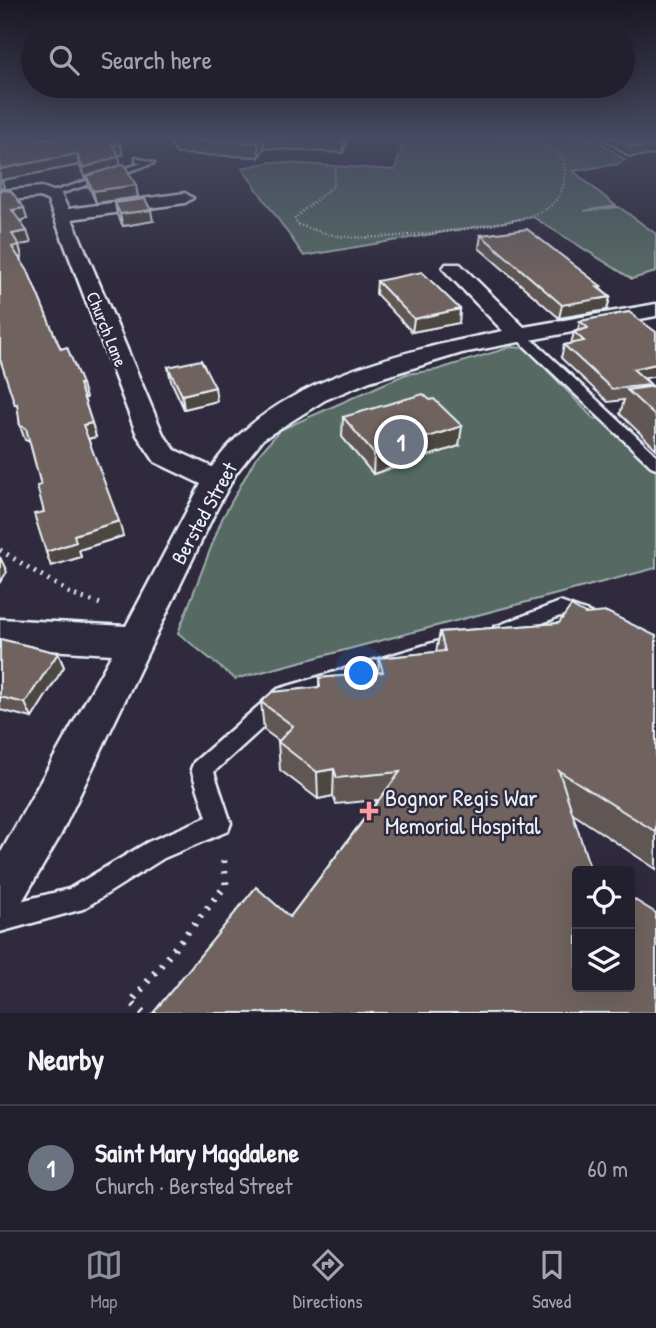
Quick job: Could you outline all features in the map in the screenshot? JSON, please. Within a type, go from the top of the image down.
[{"type":"street","points":[[0,196],[29,192],[50,194]]},
{"type":"street","name":"Church Lane","points":[[50,194],[62,215],[150,435],[164,456],[218,481]]},
{"type":"street","points":[[62,215],[185,198]]},
{"type":"street","points":[[453,268],[521,336]]},
{"type":"street","name":"Bersted Street","points":[[0,896],[29,849],[218,481],[251,436],[294,406],[346,381],[419,358],[656,310]]},
{"type":"street","points":[[0,633],[141,632]]},
{"type":"lane","points":[[50,194],[78,185]]},
{"type":"lane","points":[[521,336],[609,409],[656,463]]},
{"type":"lane","points":[[0,919],[74,900],[156,849],[220,823],[202,769],[285,695],[402,657],[508,631],[560,609],[608,627]]},
{"type":"path","points":[[333,185],[298,215],[295,219],[297,224],[333,234],[394,238],[531,216],[547,210],[562,191],[562,185]]},
{"type":"path","points":[[0,550],[73,595],[141,632]]},
{"type":"path","points":[[142,1013],[131,1002],[226,885]]},
{"type":"green space","points":[[254,185],[591,185],[616,206],[584,211],[619,207],[656,234],[656,272],[632,279],[533,217],[304,256]]},
{"type":"green space","points":[[511,347],[526,348],[594,419],[605,417],[656,471],[656,568],[235,679],[178,633],[222,519],[255,459],[280,430],[406,374],[436,370]]},
{"type":"building","points":[[91,185],[134,185],[93,191]]},
{"type":"building","points":[[0,190],[11,191],[24,208],[12,210],[27,231],[12,234],[19,245],[12,247],[28,271],[61,349],[67,347],[82,384],[79,384],[92,423],[83,425],[119,521],[74,535],[76,542],[46,552],[34,514],[44,512],[37,486],[41,485],[26,428],[20,426],[17,404],[15,405],[0,359]]},
{"type":"building","points":[[145,199],[151,210],[120,214],[115,203]]},
{"type":"building","points":[[527,229],[601,286],[597,287],[610,297],[562,305],[481,235]]},
{"type":"building","points":[[422,272],[460,309],[414,319],[377,281]]},
{"type":"building","points":[[629,312],[656,332],[656,364],[633,369],[651,385],[612,389],[564,345],[584,341],[574,332],[588,328],[580,321]]},
{"type":"building","points":[[201,360],[215,387],[182,395],[168,367]]},
{"type":"building","points":[[656,386],[656,417],[627,390]]},
{"type":"building","points":[[423,394],[430,400],[434,399],[462,426],[374,454],[343,417]]},
{"type":"building","points":[[571,606],[585,614],[607,612],[656,636],[656,832],[559,771],[589,866],[572,866],[572,992],[635,992],[635,900],[656,913],[656,1013],[153,1013],[256,887],[290,917],[400,772],[337,778],[334,769],[317,772],[278,742],[293,726],[261,702],[272,692],[320,687],[319,678],[383,672],[379,658],[445,651],[440,632],[559,623]]},
{"type":"building","points":[[0,639],[58,653],[25,703],[0,697]]},
{"type":"place","name":"Saint Mary Magdalene","points":[[401,442]]},
{"type":"place","name":"Bognor Regis War Memorial Hospital","points":[[369,811]]}]
